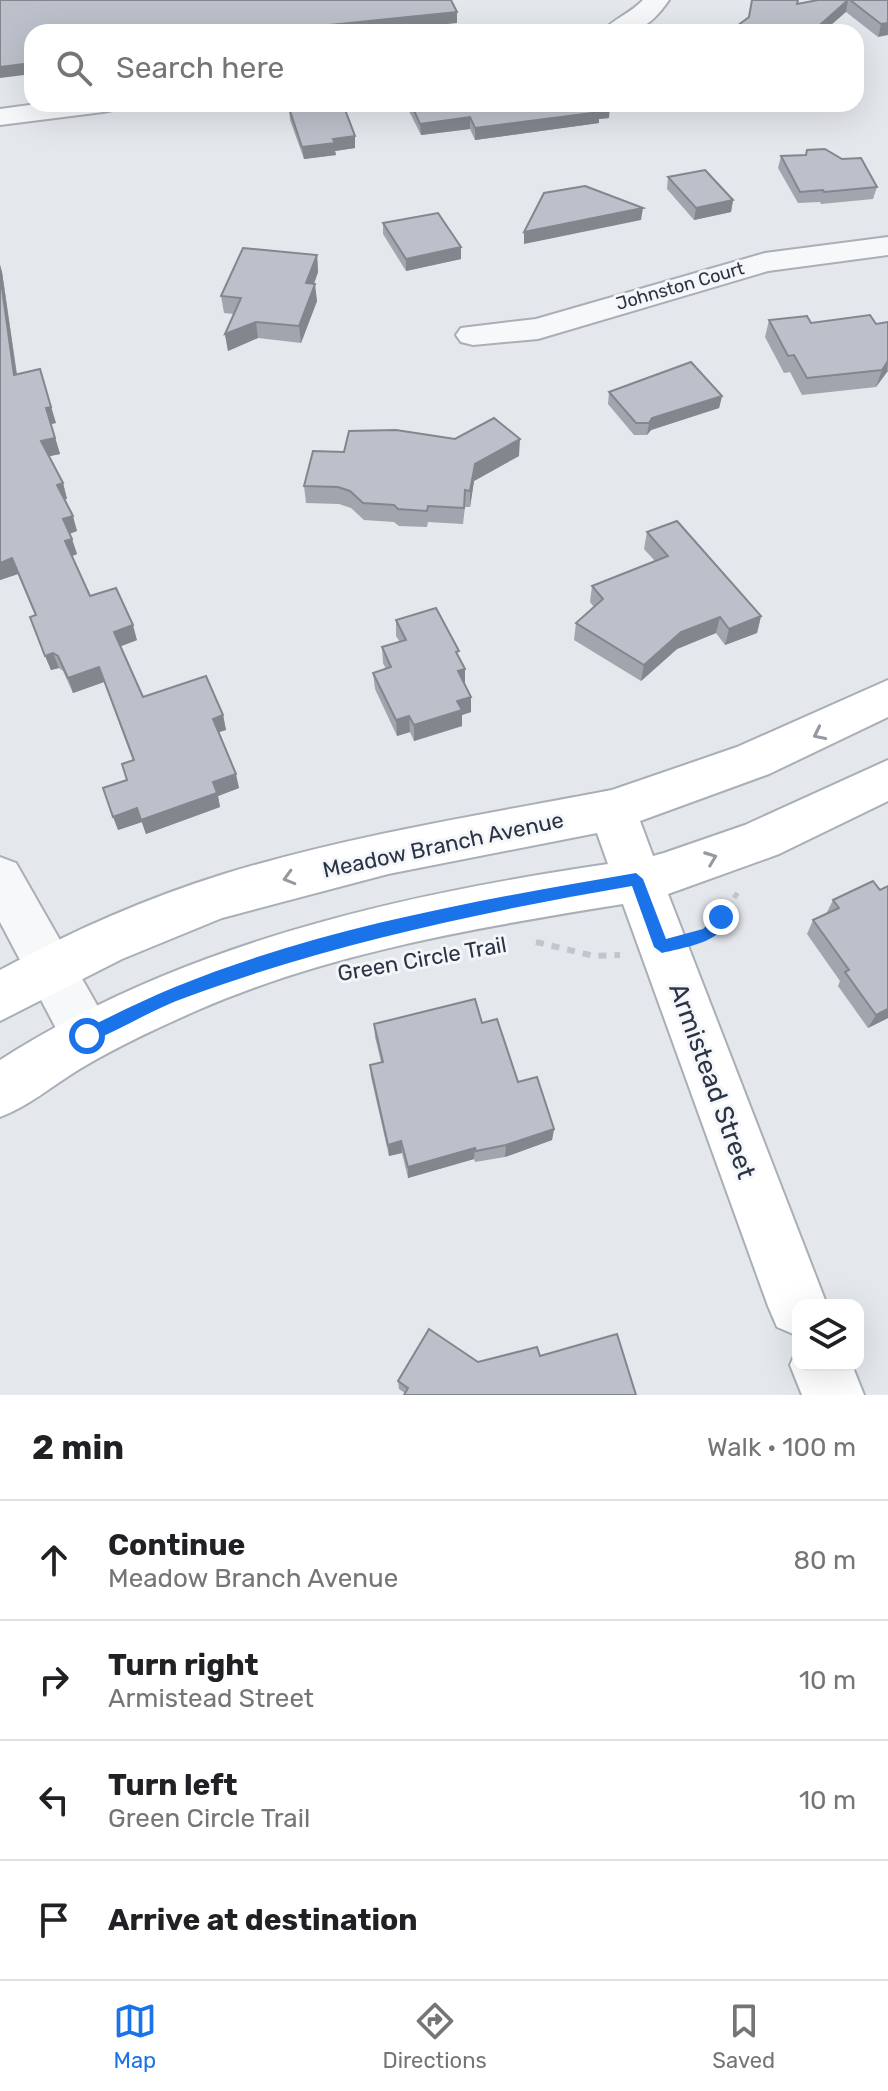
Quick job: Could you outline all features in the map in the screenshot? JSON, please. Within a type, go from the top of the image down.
[{"type":"main road","name":"Meadow Branch Avenue","points":[[0,997],[49,969],[170,915],[284,879],[612,810],[772,754],[817,735],[888,697]]},
{"type":"main road","points":[[0,1091],[87,1036],[179,992],[271,960],[381,930],[523,898],[682,869],[790,829],[888,779]]},
{"type":"main road","name":"Armistead Street","points":[[612,810],[795,1299]]},
{"type":"main road","points":[[823,1371],[833,1395]]},
{"type":"street","points":[[630,24],[640,19],[657,0]]},
{"type":"street","points":[[0,117],[40,112]]},
{"type":"street","name":"Johnston Court","points":[[473,335],[538,329],[765,262],[888,246]]},
{"type":"street","points":[[0,877],[87,1036]]},
{"type":"path","name":"Green Circle Trail","points":[[527,942],[607,956],[662,947],[708,934],[730,900],[743,888]]},
{"type":"building","points":[[0,0],[451,0],[457,12],[339,24],[24,24],[24,64],[0,67]]},
{"type":"building","points":[[752,0],[798,0],[797,4],[848,0],[821,24],[740,24],[749,17]]},
{"type":"building","points":[[850,0],[888,0],[888,23],[881,24]]},
{"type":"building","points":[[290,112],[346,112],[355,136],[333,139],[335,143],[302,147]]},
{"type":"building","points":[[415,112],[600,112],[475,128],[470,117],[420,124]]},
{"type":"building","points":[[825,149],[842,159],[861,158],[877,187],[800,192],[781,156],[806,155],[807,150]]},
{"type":"building","points":[[705,170],[733,200],[696,208],[668,177]]},
{"type":"building","points":[[585,186],[643,208],[524,232],[544,193]]},
{"type":"building","points":[[438,213],[461,247],[406,259],[383,223]]},
{"type":"building","points":[[243,248],[317,255],[306,283],[315,284],[299,326],[256,322],[225,334],[241,298],[221,296]]},
{"type":"building","points":[[0,274],[14,375],[40,369],[51,407],[46,408],[55,438],[41,441],[63,483],[57,485],[73,516],[63,519],[72,539],[65,541],[90,596],[116,588],[133,625],[114,632],[143,697],[206,676],[223,715],[213,719],[236,774],[213,782],[217,793],[141,820],[137,808],[113,817],[103,788],[127,780],[122,764],[134,760],[99,667],[68,678],[58,656],[53,653],[45,656],[30,617],[36,615],[12,558],[0,563]]},
{"type":"building","points":[[870,315],[876,324],[888,322],[888,361],[882,370],[807,378],[794,355],[788,356],[769,320],[807,316],[811,323]]},
{"type":"building","points":[[691,362],[722,396],[652,418],[649,423],[636,423],[609,392]]},
{"type":"building","points":[[494,418],[520,439],[475,464],[470,491],[465,490],[464,508],[428,506],[427,511],[398,509],[394,505],[363,503],[350,491],[338,487],[304,486],[313,451],[344,452],[349,431],[396,430],[455,439]]},
{"type":"building","points":[[677,521],[761,616],[729,629],[720,617],[681,632],[644,665],[576,623],[603,599],[592,586],[668,556],[647,532]]},
{"type":"building","points":[[436,608],[459,651],[456,652],[465,669],[458,671],[471,697],[457,701],[462,710],[414,725],[409,716],[396,720],[373,673],[391,667],[382,647],[406,640],[396,620]]},
{"type":"building","points":[[873,881],[880,890],[888,886],[888,1009],[876,1015],[813,920],[839,908],[833,900]]},
{"type":"building","points":[[475,999],[482,1023],[497,1019],[518,1082],[537,1077],[554,1129],[506,1145],[476,1151],[475,1148],[408,1167],[401,1141],[388,1145],[370,1065],[383,1062],[374,1024]]},
{"type":"building","points":[[429,1329],[478,1362],[537,1347],[540,1356],[617,1334],[636,1395],[404,1395],[408,1388],[398,1381]]},
{"type":"route","points":[[87,1036],[179,992],[271,960],[381,930],[523,898],[636,879],[662,947],[708,934],[721,917]]}]
